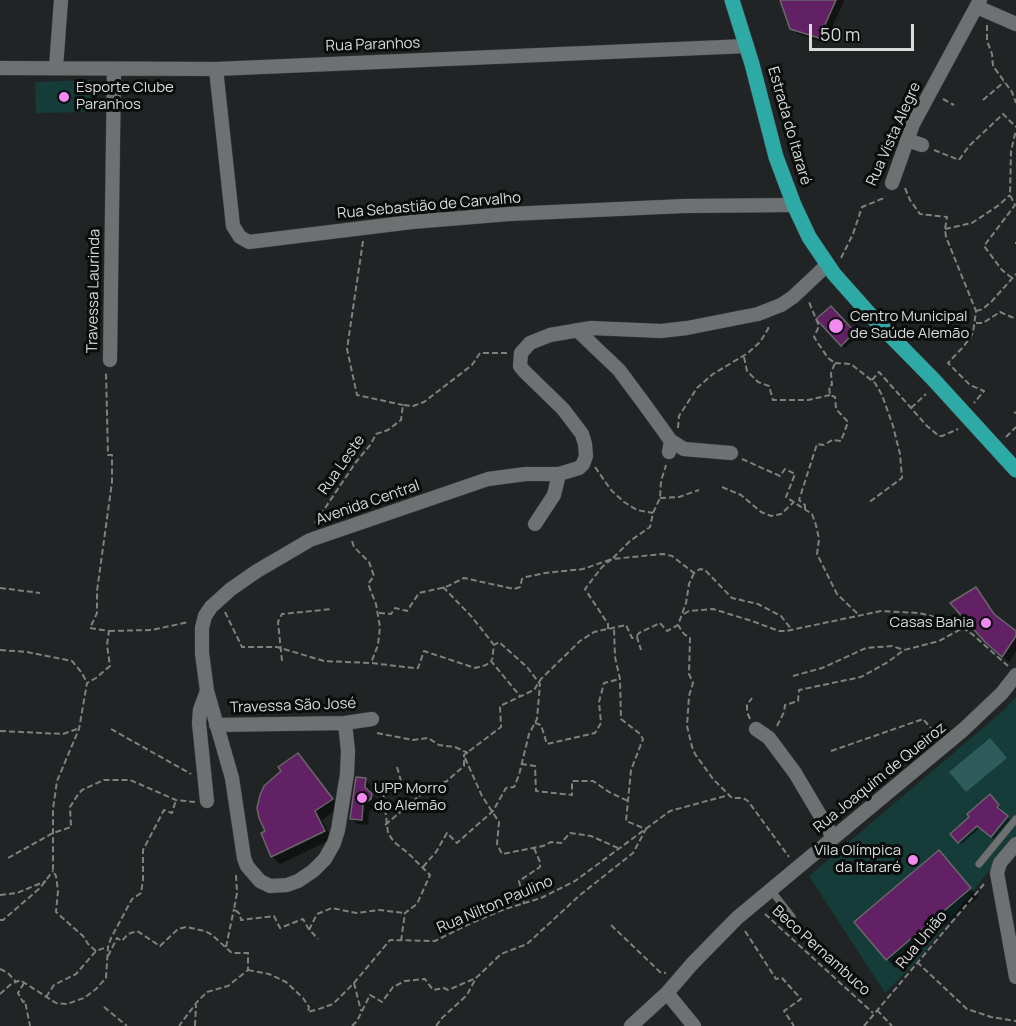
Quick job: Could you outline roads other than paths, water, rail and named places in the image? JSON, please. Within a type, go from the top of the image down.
[{"type":"main road","name":"Estrada do Itararé","points":[[732,0],[747,46],[776,157],[808,237],[831,269],[874,319],[1016,470]]},
{"type":"street","points":[[56,68],[61,0]]},
{"type":"street","points":[[982,7],[1016,24]]},
{"type":"street","name":"Rua Vista Alegre","points":[[892,183],[907,140],[982,7]]},
{"type":"street","name":"Rua Paranhos","points":[[0,68],[216,69],[747,46]]},
{"type":"street","name":"Travessa Laurinda","points":[[110,360],[114,69]]},
{"type":"street","name":"Rua Sebastião de Carvalho","points":[[216,69],[233,226],[240,237],[249,242],[363,227],[521,213],[794,205]]},
{"type":"street","points":[[907,140],[922,145]]},
{"type":"street","points":[[577,330],[603,328],[662,331],[739,318],[781,305],[831,269]]},
{"type":"street","points":[[577,330],[619,370],[673,446],[690,450],[731,453]]},
{"type":"street","name":"Avenida Central","points":[[207,691],[202,652],[202,627],[205,616],[220,598],[257,571],[310,540],[488,479],[526,474],[559,474],[579,468],[586,456],[585,444],[578,428],[563,409],[520,366],[521,353],[530,343],[538,338],[577,330]]},
{"type":"street","points":[[535,524],[554,495],[559,474]]},
{"type":"street","name":"Rua Joaquim de Queiroz","points":[[631,1026],[677,983],[692,964],[737,918],[946,745],[985,710],[1013,679]]},
{"type":"street","points":[[207,691],[232,778],[247,866],[260,881],[270,886],[287,885],[313,871],[325,859],[334,843],[339,830],[347,774],[348,751],[345,723]]},
{"type":"street","points":[[207,691],[200,710],[199,723],[207,801]]},
{"type":"street","name":"Travessa São José","points":[[216,725],[345,723],[373,726]]},
{"type":"street","points":[[756,729],[769,738],[795,773],[833,837]]},
{"type":"street","points":[[1016,844],[998,868],[998,880],[1016,977]]},
{"type":"street","points":[[667,993],[694,1026]]},
{"type":"lane","points":[[979,864],[1016,819]]},
{"type":"lane","points":[[770,889],[792,916]]},
{"type":"place","name":"Esporte Clube Paranhos","points":[[64,97]]},
{"type":"place","name":"Centro Municipal de Saúde Alemão","points":[[836,326]]},
{"type":"place","name":"Casas Bahia","points":[[986,623]]},
{"type":"place","name":"UPP Morro do Alemão","points":[[362,798]]},
{"type":"place","name":"Vila Olímpica da Itararé","points":[[913,860]]}]
